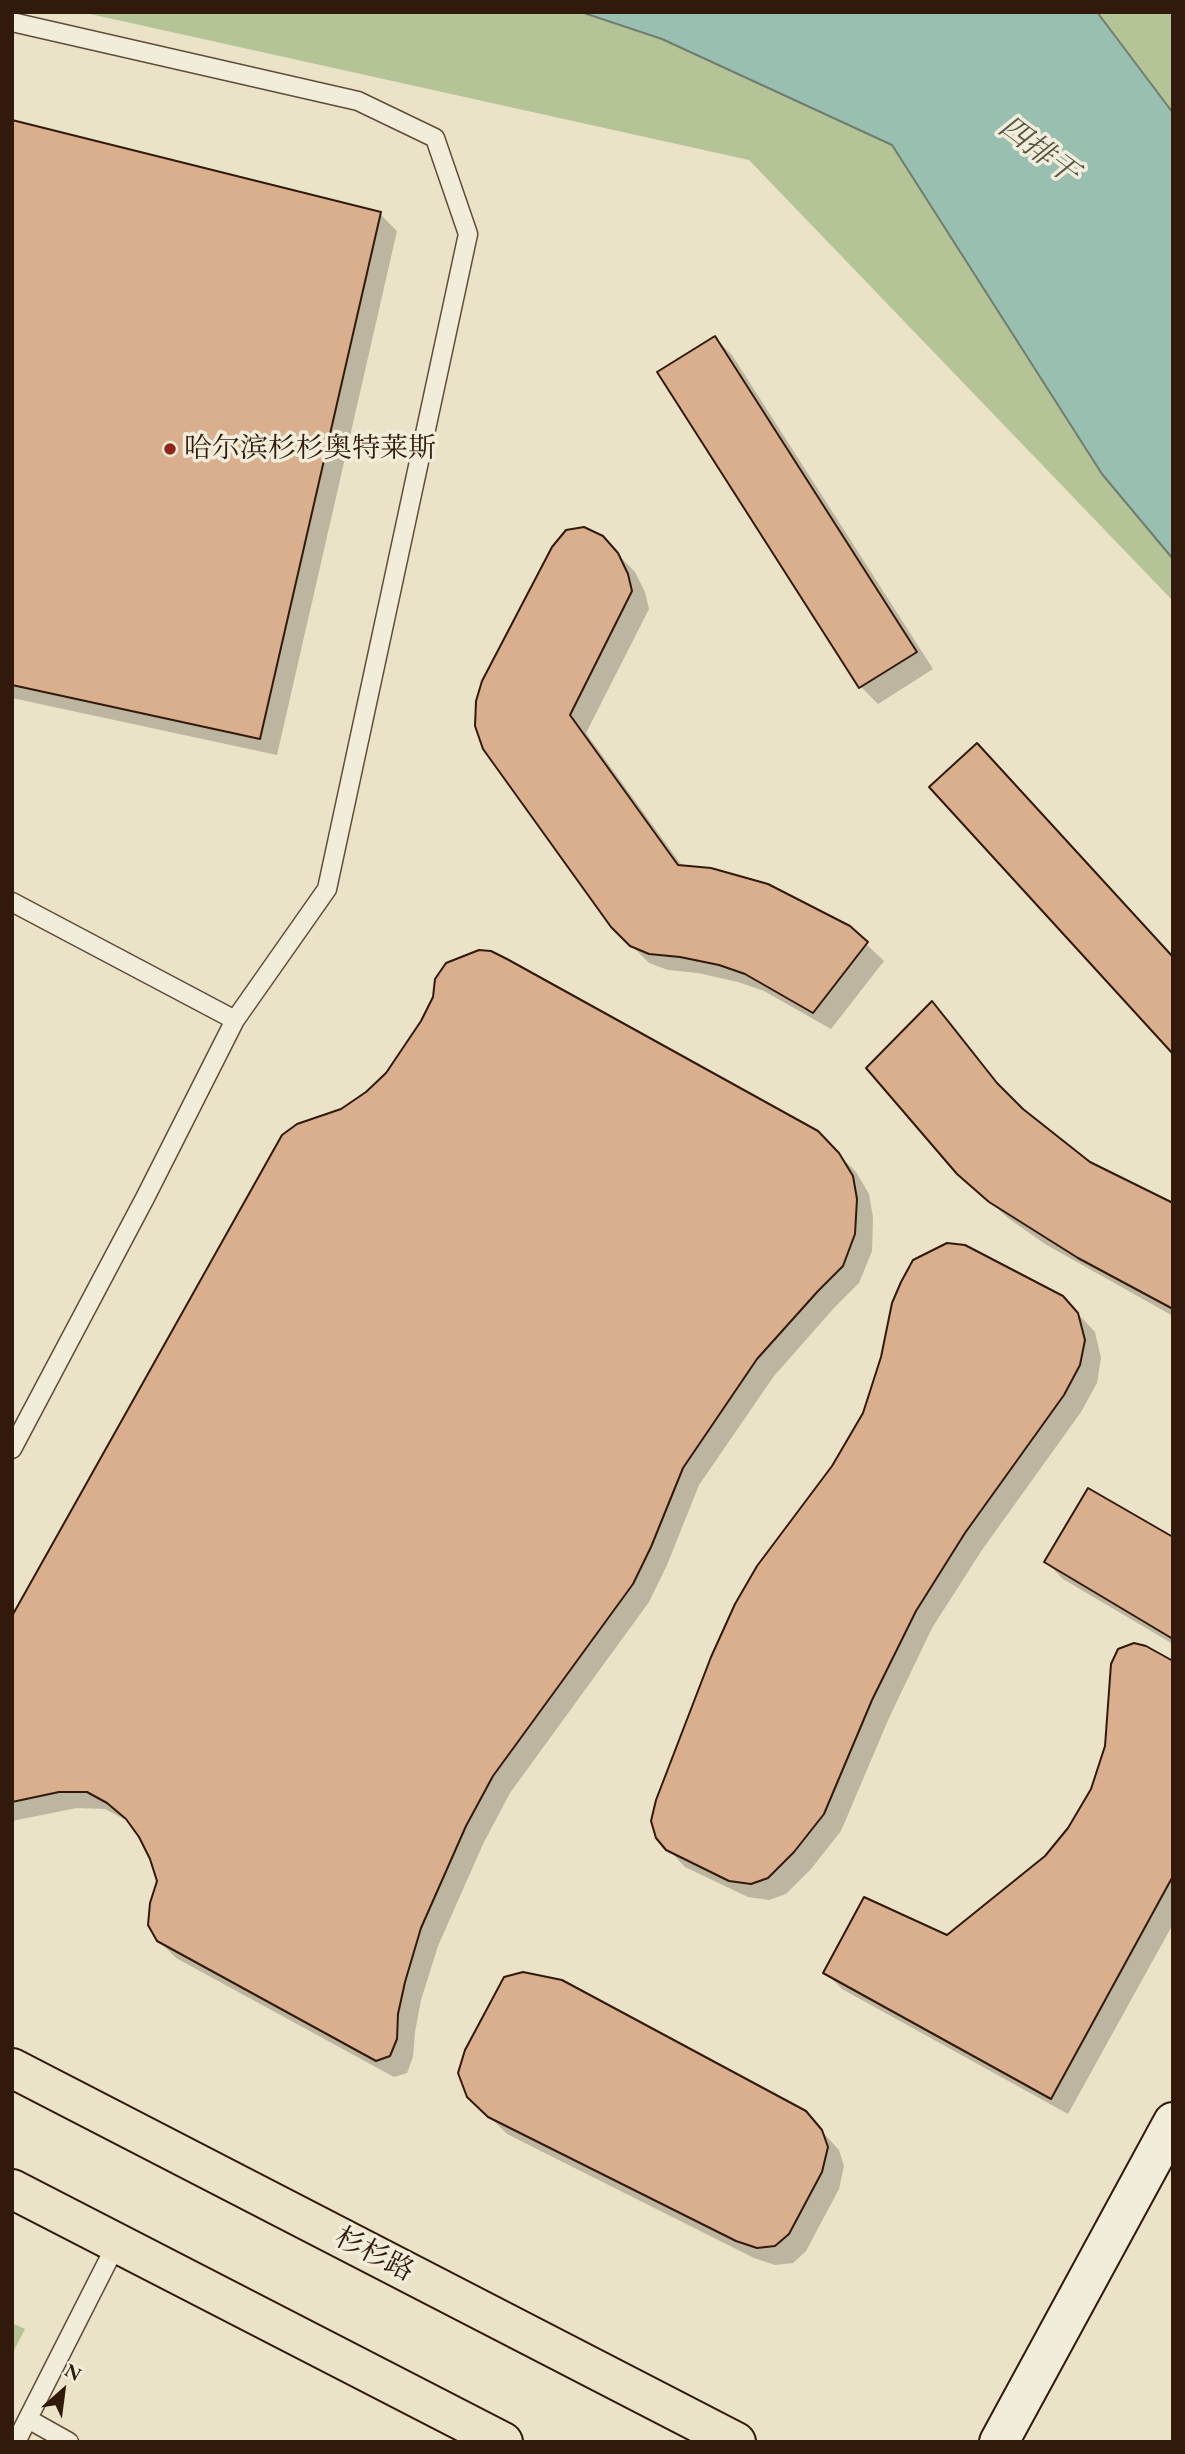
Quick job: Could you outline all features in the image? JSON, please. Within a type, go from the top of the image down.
[{"type":"main road","name":"杉杉路","points":[[12,2068],[736,2442]]},
{"type":"main road","points":[[12,2189],[503,2442]]},
{"type":"street","points":[[999,2442],[1173,2122]]},
{"type":"lane","points":[[12,22],[358,101],[435,138],[468,234],[327,889],[235,1020],[145,1198],[12,1448]]},
{"type":"lane","points":[[12,902],[235,1020]]},
{"type":"lane","points":[[16,2442],[117,2243]]},
{"type":"lane","points":[[28,2419],[69,2442]]},
{"type":"shaded area","points":[[81,12],[1173,12],[1173,601],[749,160]]},
{"type":"shaded area","points":[[12,2323],[25,2329],[12,2354]]},
{"type":"water","name":"四排干","points":[[581,12],[1097,12],[1173,113],[1173,559],[1102,474],[892,145],[662,39]]},
{"type":"building","name":"哈尔滨杉杉奥特莱斯","points":[[12,120],[381,212],[260,739],[12,685]]},
{"type":"building","points":[[715,336],[917,652],[859,688],[657,372]]},
{"type":"building","points":[[584,527],[603,536],[618,553],[628,574],[632,591],[570,715],[678,865],[711,868],[768,884],[850,926],[868,942],[813,1013],[745,974],[719,965],[649,954],[630,946],[611,927],[483,749],[475,726],[476,701],[482,681],[552,547],[566,530]]},
{"type":"building","points":[[977,743],[1173,957],[1173,1054],[929,787]]},
{"type":"building","points":[[479,950],[491,951],[507,959],[818,1131],[839,1153],[853,1176],[857,1199],[855,1234],[843,1266],[757,1359],[683,1468],[633,1584],[493,1776],[466,1826],[421,1928],[398,2014],[397,2039],[390,2056],[376,2061],[157,1941],[148,1925],[150,1903],[157,1881],[150,1859],[126,1819],[107,1803],[87,1792],[59,1792],[12,1802],[12,1616],[282,1135],[297,1124],[341,1109],[366,1092],[386,1073],[421,1021],[433,997],[435,979],[446,963]]},
{"type":"building","points":[[932,1001],[997,1083],[1023,1109],[1090,1162],[1173,1203],[1173,1309],[1078,1258],[989,1202],[957,1174],[866,1068]]},
{"type":"building","points":[[947,1243],[965,1245],[1063,1296],[1078,1313],[1085,1340],[1080,1365],[1064,1395],[965,1533],[916,1611],[872,1700],[824,1814],[794,1852],[768,1878],[751,1884],[729,1881],[666,1850],[656,1838],[651,1821],[656,1800],[711,1657],[735,1604],[757,1566],[832,1466],[863,1413],[881,1357],[892,1303],[901,1282],[913,1260]]},
{"type":"building","points":[[1088,1488],[1173,1537],[1173,1639],[1044,1562]]},
{"type":"building","points":[[1134,1643],[1146,1646],[1173,1661],[1173,1876],[1051,2099],[823,1973],[864,1897],[947,1935],[1045,1856],[1068,1828],[1091,1789],[1105,1746],[1111,1664],[1118,1649]]},
{"type":"building","points":[[523,1972],[562,1980],[806,2111],[822,2130],[828,2147],[822,2172],[789,2234],[775,2246],[757,2248],[736,2241],[488,2117],[467,2097],[458,2073],[465,2050],[504,1977]]},
{"type":"place","name":"哈尔滨杉杉奥特莱斯","points":[[170,449]]}]
